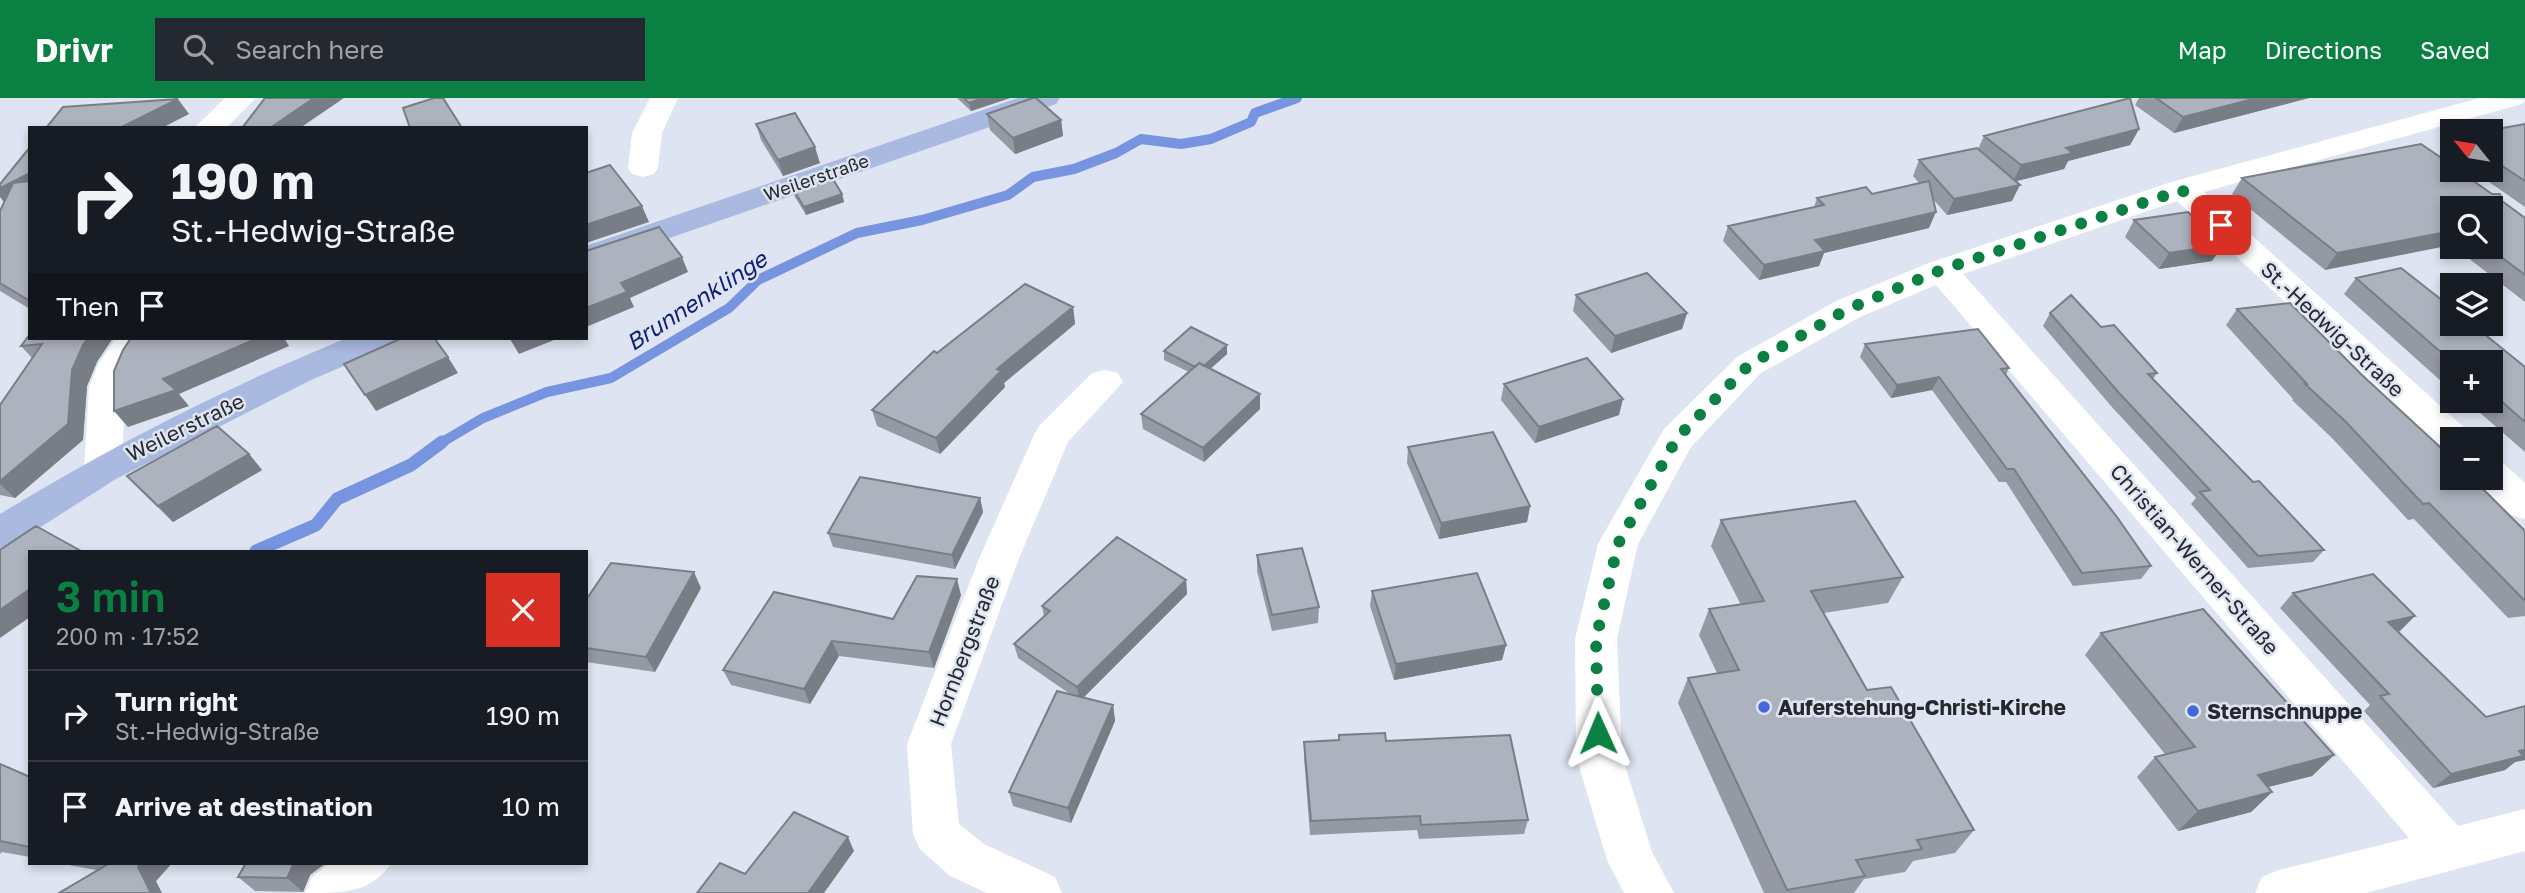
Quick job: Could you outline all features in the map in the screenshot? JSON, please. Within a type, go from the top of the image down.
[{"type":"main road","name":"Weilerstraße","points":[[588,256],[1046,98]]},
{"type":"main road","name":"Weilerstraße","points":[[0,533],[103,469],[299,371],[374,340]]},
{"type":"street","points":[[210,126],[242,98]]},
{"type":"street","points":[[643,168],[647,133],[664,98]]},
{"type":"street","points":[[1650,893],[1631,860],[1599,756],[1596,639],[1618,544],[1677,438],[1749,365],[1848,309],[1941,270],[2182,190],[2512,98]]},
{"type":"street","points":[[2392,130],[2425,153]]},
{"type":"street","name":"St.-Hedwig-Straße","points":[[2182,190],[2441,427]]},
{"type":"street","name":"Christian-Werner-Straße","points":[[1941,270],[2448,849]]},
{"type":"street","points":[[103,469],[107,387],[117,363],[133,340]]},
{"type":"street","name":"Hornbergstraße","points":[[1038,893],[967,860],[937,834],[929,744],[998,561],[1052,435],[1105,382]]},
{"type":"street","points":[[2503,485],[2525,505]]},
{"type":"street","points":[[2279,893],[2525,830]]},
{"type":"street","points":[[329,893],[364,865]]},
{"type":"building","points":[[265,98],[314,98],[273,126],[244,126]]},
{"type":"building","points":[[434,98],[443,98],[461,126],[409,126],[403,108]]},
{"type":"building","points":[[964,98],[984,98],[969,103]]},
{"type":"building","points":[[1033,98],[1061,120],[1013,138],[987,114]]},
{"type":"building","points":[[2130,98],[2139,129],[2066,148],[2073,153],[2021,165],[1984,136]]},
{"type":"building","points":[[2156,98],[2257,98],[2183,117]]},
{"type":"building","points":[[178,99],[124,126],[48,126],[63,107]]},
{"type":"building","points":[[795,113],[815,147],[778,160],[756,124]]},
{"type":"building","points":[[2525,124],[2525,181],[2503,167],[2503,128]]},
{"type":"building","points":[[2421,144],[2440,157],[2440,182],[2475,182],[2492,194],[2501,196],[2440,196],[2440,233],[2337,253],[2242,178]]},
{"type":"building","points":[[1977,148],[2020,185],[1954,199],[1919,160]]},
{"type":"building","points":[[28,149],[28,174],[0,188],[0,184]]},
{"type":"building","points":[[610,165],[642,206],[588,224],[588,172]]},
{"type":"building","points":[[831,176],[842,194],[804,207],[793,189]]},
{"type":"building","points":[[28,181],[28,300],[0,283],[0,211],[13,183]]},
{"type":"building","points":[[1929,181],[1936,212],[1815,240],[1825,251],[1764,265],[1728,226],[1824,205],[1817,198],[1866,187],[1872,194]]},
{"type":"building","points":[[2503,202],[2525,218],[2525,275],[2503,258]]},
{"type":"building","points":[[2188,212],[2223,245],[2169,253],[2134,220]]},
{"type":"building","points":[[659,227],[682,257],[621,283],[627,292],[588,307],[588,250]]},
{"type":"building","points":[[2401,268],[2440,299],[2440,336],[2487,336],[2525,367],[2525,422],[2503,403],[2503,350],[2440,352],[2356,278]]},
{"type":"building","points":[[1647,273],[1687,313],[1615,336],[1576,295]]},
{"type":"building","points":[[1025,284],[1073,307],[997,369],[1001,371],[936,438],[872,410],[934,351],[937,353]]},
{"type":"building","points":[[2071,295],[2101,327],[2114,325],[2157,373],[2148,374],[2253,482],[2259,481],[2324,550],[2258,556],[2200,492],[2210,490],[2119,393],[2050,313]]},
{"type":"building","points":[[2290,303],[2362,375],[2440,447],[2440,490],[2484,490],[2525,531],[2525,601],[2429,503],[2423,504],[2345,421],[2305,384],[2237,309]]},
{"type":"building","points":[[1191,327],[1227,345],[1204,366],[1199,363],[1195,367],[1164,351]]},
{"type":"building","points":[[1978,329],[2009,368],[2001,369],[2117,517],[2151,566],[2082,573],[2014,469],[2007,469],[1939,377],[1897,385],[1865,344]]},
{"type":"building","points":[[28,337],[28,340],[87,340],[72,370],[68,424],[0,481],[0,405],[42,344],[21,346]]},
{"type":"building","points":[[130,340],[253,340],[163,379],[176,390],[114,411],[114,371]]},
{"type":"building","points":[[398,340],[435,340],[448,357],[365,395],[344,364]]},
{"type":"building","points":[[1587,358],[1623,399],[1539,427],[1504,384]]},
{"type":"building","points":[[1199,363],[1260,394],[1203,448],[1141,414]]},
{"type":"building","points":[[217,426],[249,454],[158,506],[127,476]]},
{"type":"building","points":[[1493,432],[1530,506],[1441,523],[1408,447]]},
{"type":"building","points":[[860,477],[980,498],[952,555],[828,533]]},
{"type":"building","name":"Auferstehung-Christi-Kirche","points":[[1855,501],[1903,577],[1811,591],[1867,690],[1891,687],[1974,830],[1917,840],[1922,849],[1856,860],[1865,876],[1787,890],[1688,678],[1739,670],[1709,609],[1764,601],[1721,520]]},
{"type":"building","points":[[36,526],[79,550],[28,550],[28,590],[0,610],[0,550]]},
{"type":"building","points":[[1117,537],[1186,580],[1077,687],[1014,644],[1050,611],[1042,606]]},
{"type":"building","points":[[1302,548],[1319,607],[1272,615],[1257,555]]},
{"type":"building","points":[[611,563],[694,572],[646,657],[588,648],[588,597]]},
{"type":"building","points":[[1477,573],[1506,645],[1396,664],[1372,591]]},
{"type":"building","points":[[2373,574],[2415,616],[2388,622],[2486,717],[2525,706],[2525,750],[2519,751],[2523,756],[2451,774],[2380,696],[2389,694],[2293,593]]},
{"type":"building","points":[[917,576],[957,579],[929,652],[832,641],[804,689],[723,670],[774,592],[893,619]]},
{"type":"building","name":"Sternschnuppe","points":[[2203,609],[2334,755],[2258,775],[2272,792],[2198,811],[2155,757],[2195,747],[2101,633]]},
{"type":"building","points":[[1057,691],[1113,705],[1068,808],[1009,792]]},
{"type":"building","points":[[1385,733],[1386,741],[1510,735],[1528,820],[1421,825],[1420,816],[1311,821],[1304,742],[1339,740],[1339,735]]},
{"type":"building","points":[[0,764],[28,776],[28,847],[0,841]]},
{"type":"building","points":[[794,812],[848,837],[808,893],[697,893],[720,863],[745,874]]},
{"type":"building","points":[[107,865],[140,865],[138,867],[151,893],[59,893]]},
{"type":"building","points":[[245,865],[293,865],[287,878],[238,877]]},
{"type":"waterway","name":"Brunnenklinge","points":[[440,443],[483,418],[547,392],[611,378],[729,308],[758,280],[857,233],[922,220],[1008,195],[1033,177],[1074,169],[1116,153],[1141,139],[1181,144],[1211,139],[1251,122],[1255,113],[1297,98]]},
{"type":"waterway","name":"Brunnenklinge","points":[[258,550],[316,525],[337,499],[411,465],[440,443]]},
{"type":"place","name":"Auferstehung-Christi-Kirche","points":[[1764,707]]},
{"type":"place","name":"Sternschnuppe","points":[[2193,711]]},
{"type":"route","points":[[1598,733],[1596,639],[1618,544],[1677,438],[1749,365],[1848,309],[1941,270],[2182,190],[2221,225]]}]
